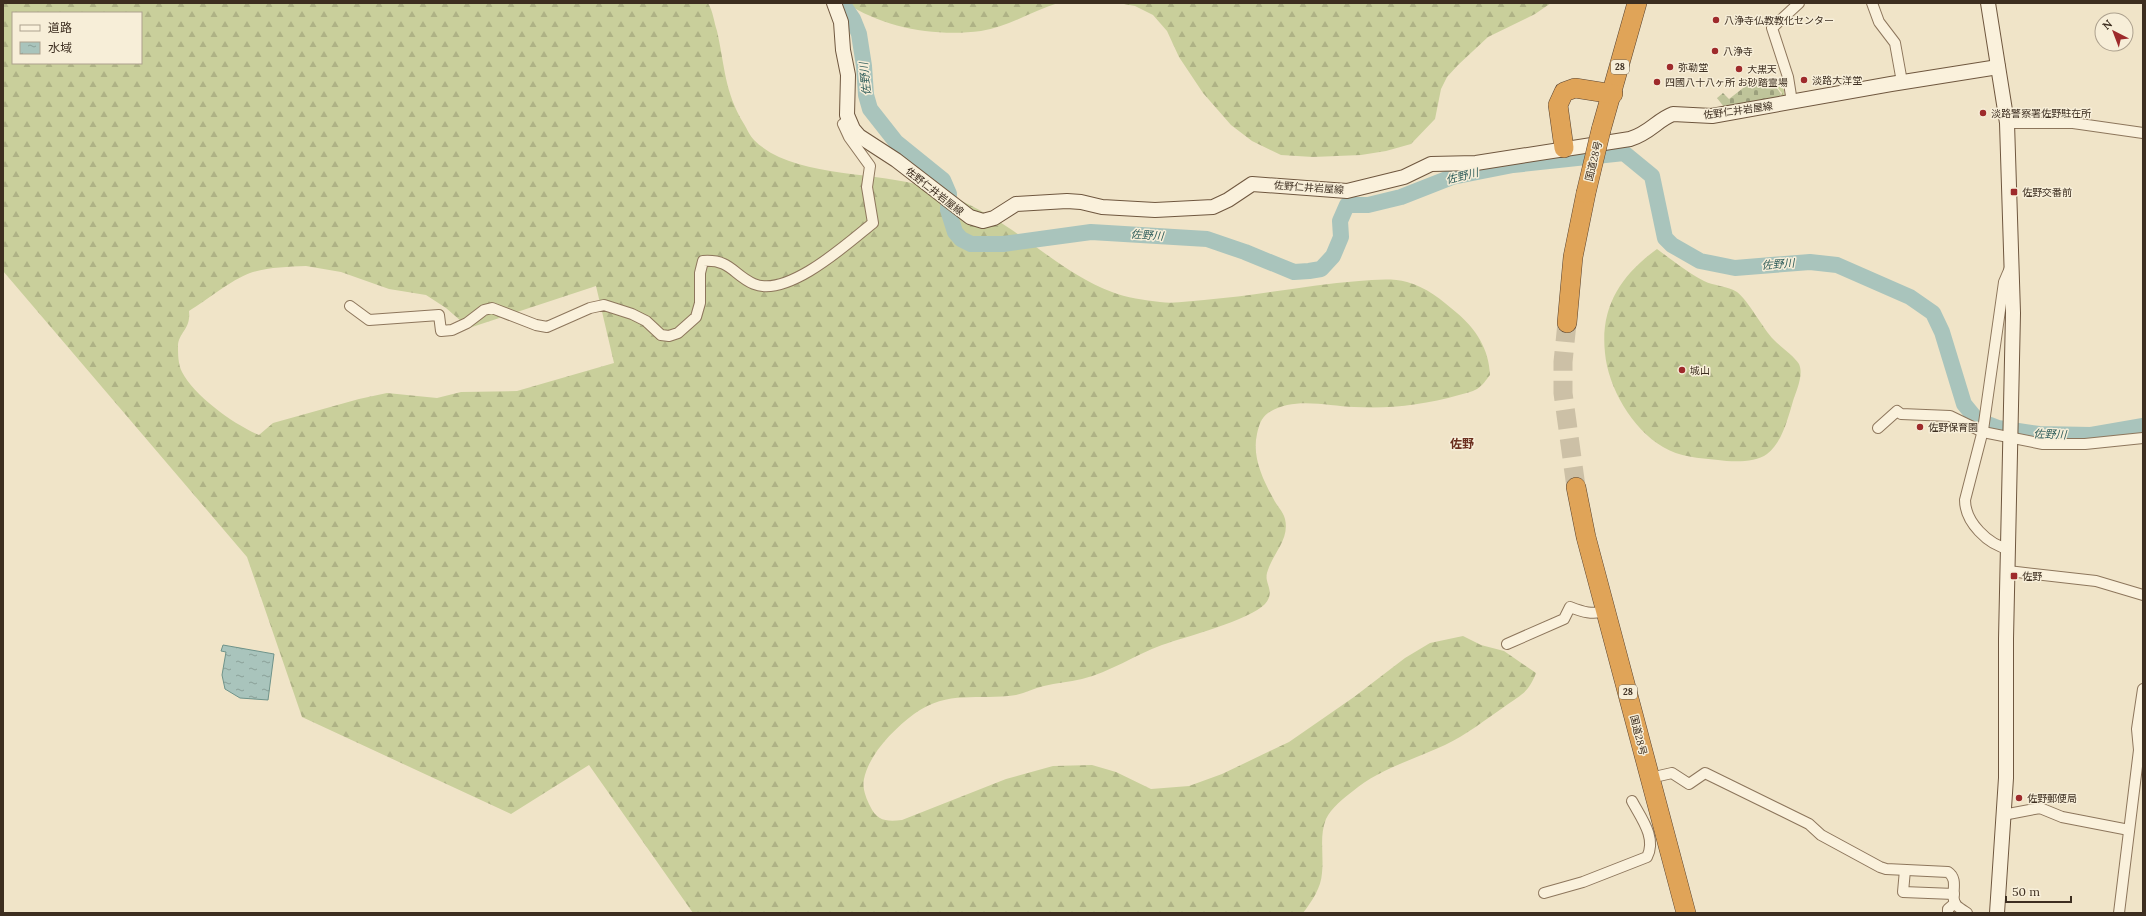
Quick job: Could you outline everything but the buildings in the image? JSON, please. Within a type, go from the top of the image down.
[{"type":"highway","name":"国道28号","points":[[1566,323],[1572,258],[1586,193],[1601,130],[1613,94],[1637,3]]},
{"type":"highway","points":[[1564,148],[1558,105],[1564,92],[1575,88],[1613,94]]},
{"type":"highway","name":"国道28号","points":[[1576,487],[1606,611],[1684,905]]},
{"type":"main road","points":[[834,3],[841,22],[843,50],[848,75],[848,120]]},
{"type":"main road","points":[[1988,3],[2006,123],[2013,259],[2009,549],[2006,639],[2006,778],[1997,913]]},
{"type":"main road","name":"佐野仁井岩屋線","points":[[848,120],[859,136],[896,160],[970,217],[983,221],[996,217],[1016,204],[1068,201],[1081,202],[1102,207],[1155,210],[1213,207],[1228,200],[1252,184],[1357,190],[1404,177],[1431,164],[1476,163],[1643,135],[1673,114],[1712,116],[1902,82],[1998,67]]},
{"type":"street","points":[[1792,102],[1788,77],[1772,28],[1799,3]]},
{"type":"street","points":[[1872,3],[1879,22],[1895,43],[1902,82]]},
{"type":"street","points":[[350,306],[369,320],[439,315],[441,331],[452,330],[467,323],[484,310],[492,308],[536,325],[547,327],[590,308],[604,305],[632,314],[646,321],[661,335],[670,336],[678,333],[696,317],[700,303],[700,273],[703,261],[717,260],[757,285],[787,282],[806,274],[873,223],[867,187],[870,166],[849,137],[843,124],[848,120]]},
{"type":"street","points":[[2006,123],[2073,123],[2143,133]]},
{"type":"street","points":[[2009,549],[1997,546],[1974,525],[1965,506],[1986,414],[2004,282],[2013,259]]},
{"type":"street","points":[[1878,428],[1897,411],[1901,414],[1950,416],[1983,431],[2043,444],[2085,444],[2143,438]]},
{"type":"street","points":[[2008,572],[2096,581],[2143,595]]},
{"type":"street","points":[[1507,644],[1564,619],[1570,607],[1586,613],[1596,614],[1606,611]]},
{"type":"street","points":[[2119,913],[2139,750],[2137,738],[2143,689]]},
{"type":"street","points":[[1650,778],[1672,774],[1689,784],[1705,773],[1809,824],[1821,835],[1880,867],[1948,872],[1953,877],[1955,898],[1967,913]]},
{"type":"street","points":[[1544,893],[1582,882],[1647,857],[1650,850],[1651,838],[1632,801]]},
{"type":"street","points":[[2004,815],[2040,808],[2062,817],[2129,830]]},
{"type":"street","points":[[1905,870],[1903,892],[1955,898]]},
{"type":"street","points":[[1948,913],[1948,909],[1955,898]]},
{"type":"green space","points":[[3,3],[708,3],[717,31],[732,100],[751,137],[770,153],[812,168],[906,182],[948,195],[969,204],[999,222],[1071,271],[1098,286],[1117,294],[1142,300],[1176,303],[1359,281],[1401,281],[1414,284],[1434,294],[1464,319],[1476,333],[1487,357],[1490,375],[1483,384],[1473,391],[1407,406],[1354,407],[1299,403],[1278,408],[1268,413],[1262,419],[1256,442],[1257,459],[1265,483],[1284,516],[1286,527],[1283,540],[1269,566],[1267,573],[1270,595],[1265,604],[1246,616],[1232,622],[1162,645],[1092,676],[1040,687],[1016,695],[1002,697],[964,697],[939,701],[927,706],[898,727],[883,743],[871,760],[864,779],[864,789],[873,811],[879,818],[892,821],[902,820],[1006,779],[1053,766],[1092,765],[1116,772],[1151,789],[1189,786],[1222,774],[1289,742],[1354,697],[1405,658],[1430,643],[1463,636],[1481,645],[1504,651],[1536,673],[1527,690],[1460,737],[1374,776],[1363,783],[1334,807],[1328,815],[1324,825],[1322,839],[1322,873],[1320,884],[1313,899],[1303,913],[693,913],[589,765],[511,814],[302,717],[247,557],[3,271]],"holes":[[[306,266],[341,272],[389,289],[426,295],[446,308],[469,328],[596,286],[614,363],[517,391],[461,392],[437,398],[387,393],[359,399],[273,423],[259,435],[216,409],[205,400],[188,381],[182,372],[179,362],[178,345],[180,337],[187,326],[189,311],[235,280],[250,273],[278,268]]]},
{"type":"green space","points":[[846,3],[1058,3],[991,29],[964,33],[946,33],[911,29],[877,19]]},
{"type":"green space","points":[[1118,3],[1551,3],[1535,14],[1488,37],[1458,65],[1447,77],[1441,89],[1435,119],[1411,144],[1386,151],[1361,155],[1313,157],[1281,155],[1252,141],[1231,125],[1203,93],[1179,57],[1167,31],[1153,15],[1135,6]]},
{"type":"green space","points":[[1756,78],[1763,86],[1771,80],[1781,94],[1779,98],[1724,107],[1717,98],[1723,93],[1729,99]]},
{"type":"green space","points":[[1775,78],[1784,90],[1785,98],[1780,98],[1782,93],[1772,81]]},
{"type":"green space","points":[[1657,249],[1698,278],[1708,283],[1729,288],[1737,292],[1746,301],[1770,335],[1799,364],[1801,373],[1799,383],[1784,430],[1777,443],[1767,454],[1762,457],[1743,461],[1730,461],[1704,459],[1669,450],[1641,430],[1616,393],[1607,366],[1605,353],[1604,336],[1606,321],[1610,307],[1623,281],[1644,259]]},
{"type":"water","points":[[223,645],[274,654],[268,700],[240,698],[225,689],[222,675],[226,652],[221,651]]},
{"type":"waterway","name":"佐野川","points":[[842,3],[853,19],[859,34],[864,66],[866,95],[870,109],[896,142],[943,180],[949,194],[948,210],[955,232],[961,239],[971,244],[1003,244],[1091,232],[1207,239],[1245,252],[1294,272],[1309,271],[1321,269],[1333,256],[1341,237],[1340,221],[1347,205],[1368,205],[1401,197],[1452,177],[1513,165],[1624,153],[1652,176],[1665,238],[1672,245],[1700,261],[1735,268],[1810,262],[1837,265],[1910,297],[1933,313],[1942,332],[1964,404],[1977,420],[1998,428],[2039,434],[2091,435],[2143,426]]},
{"type":"tunnel","points":[[1567,323],[1563,362],[1563,393],[1576,487]]},
{"type":"place","name":"八浄寺仏教教化センター","points":[[1716,20]]},
{"type":"place","name":"八浄寺","points":[[1715,51]]},
{"type":"place","name":"弥勒堂","points":[[1670,67]]},
{"type":"place","name":"大黒天","points":[[1739,69]]},
{"type":"place","name":"淡路大洋堂","points":[[1804,80]]},
{"type":"place","name":"四國八十八ヶ所 お砂踏霊場","points":[[1657,82]]},
{"type":"place","name":"淡路警察署佐野駐在所","points":[[1983,113]]},
{"type":"place","name":"佐野交番前","points":[[2014,192]]},
{"type":"place","name":"城山","points":[[1682,370]]},
{"type":"place","name":"佐野保育園","points":[[1920,427]]},
{"type":"place","name":"佐野","points":[[2014,576]]},
{"type":"place","name":"佐野郵便局","points":[[2019,798]]},
{"type":"district","name":"佐野","points":[[1462,444]]}]
